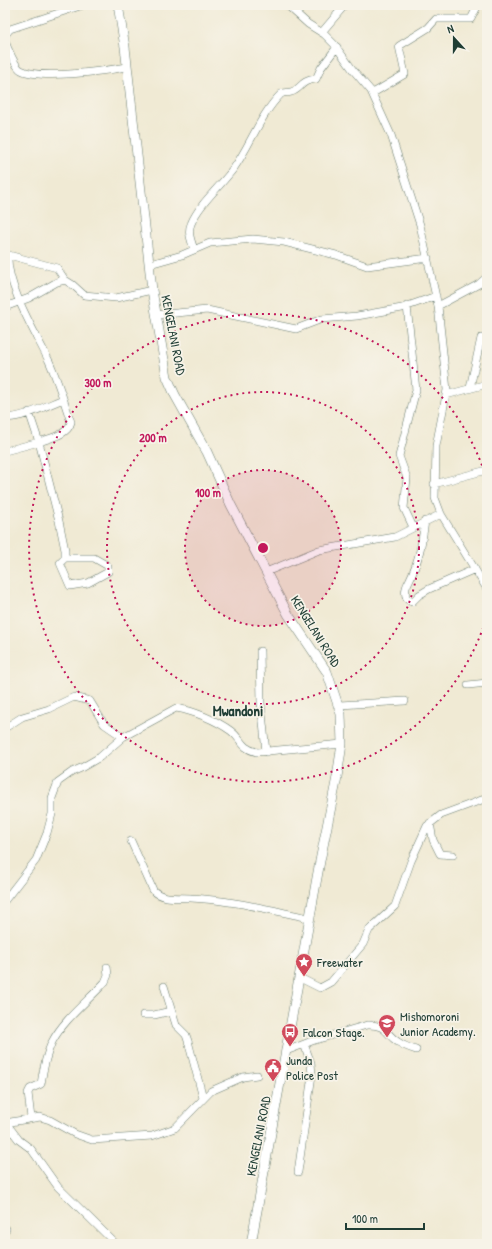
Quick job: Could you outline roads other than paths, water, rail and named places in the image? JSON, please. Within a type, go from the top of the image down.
[{"type":"main road","name":"KENGELANI ROAD","points":[[118,5],[125,47],[126,67],[152,290],[164,366],[170,385],[207,452],[231,505],[266,572],[290,617],[324,666],[340,705],[342,720],[342,744],[337,777],[251,1244]]},
{"type":"street","points":[[5,35],[10,28],[83,5]]},
{"type":"street","points":[[287,5],[308,24],[322,32],[337,48],[372,92],[391,135],[420,225],[438,306],[447,384],[436,446],[434,484],[435,498],[441,514],[487,589]]},
{"type":"street","points":[[322,32],[345,5]]},
{"type":"street","points":[[372,92],[405,74],[399,46],[428,28],[436,19],[471,19],[478,5]]},
{"type":"street","points":[[5,41],[8,52],[19,68],[25,72],[59,75],[126,67]]},
{"type":"street","points":[[194,250],[189,231],[191,223],[246,150],[258,124],[281,94],[292,92],[304,82],[310,79],[316,79],[321,68],[337,48]]},
{"type":"street","points":[[150,264],[170,259],[210,243],[253,239],[284,242],[336,255],[363,265],[399,263],[428,258]]},
{"type":"street","points":[[5,451],[39,442],[69,429],[71,422],[49,362],[19,301],[6,255],[57,268],[66,280],[84,295],[116,298],[152,290]]},
{"type":"street","points":[[438,306],[479,284],[487,277]]},
{"type":"street","points":[[5,307],[47,289],[51,285],[66,280]]},
{"type":"street","points":[[156,315],[208,310],[296,330],[322,319],[357,316],[407,306],[436,296]]},
{"type":"street","points":[[407,306],[416,390],[399,456],[407,478],[404,508],[413,527]]},
{"type":"street","points":[[470,388],[481,338]]},
{"type":"street","points":[[446,395],[487,384]]},
{"type":"street","points":[[5,417],[14,417],[63,399]]},
{"type":"street","points":[[29,412],[39,442],[59,520],[65,550],[65,558],[60,563],[70,586],[88,583],[108,572],[108,566],[96,558],[65,558]]},
{"type":"street","points":[[434,484],[487,470]]},
{"type":"street","points":[[266,572],[319,550],[390,538],[441,514]]},
{"type":"street","points":[[425,521],[422,548],[416,567],[406,588],[406,599],[412,602],[419,594],[475,569]]},
{"type":"street","points":[[260,651],[261,703],[266,752]]},
{"type":"street","points":[[468,685],[487,683]]},
{"type":"street","points":[[5,728],[22,717],[46,711],[74,697],[90,701],[104,724],[123,737]]},
{"type":"street","points":[[340,705],[405,701]]},
{"type":"street","points":[[5,900],[36,860],[47,833],[52,814],[52,798],[58,782],[72,772],[100,757],[123,737],[176,708],[209,719],[229,729],[242,746],[249,750],[261,753],[299,747],[342,744]]},
{"type":"street","points":[[300,978],[321,988],[329,984],[363,944],[369,930],[395,905],[411,861],[425,830],[430,823],[447,812],[487,798]]},
{"type":"street","points":[[430,823],[433,840],[440,854],[453,855]]},
{"type":"street","points":[[131,841],[153,890],[157,894],[170,897],[214,899],[231,903],[252,904],[310,918]]},
{"type":"street","points":[[31,1118],[28,1093],[30,1089],[41,1084],[47,1055],[53,1041],[75,1014],[105,982],[108,976],[107,967]]},
{"type":"street","points":[[164,986],[170,1011],[176,1027],[187,1037],[203,1098]]},
{"type":"street","points":[[143,1015],[154,1015],[170,1011]]},
{"type":"street","points":[[286,1051],[367,1024],[382,1026],[397,1042],[416,1050]]},
{"type":"street","points":[[298,1172],[312,1075],[304,1044]]},
{"type":"street","points":[[116,1244],[58,1187],[31,1149],[19,1140],[6,1123],[40,1117],[50,1120],[75,1134],[98,1141],[152,1136],[174,1128],[184,1121],[203,1098],[211,1091],[243,1077],[257,1075]]},
{"type":"place","name":"Freewater","points":[[304,977]]},
{"type":"place","name":"Mishomoroni Junior Academy.","points":[[387,1038]]},
{"type":"place","name":"Falcon Stage.","points":[[290,1047]]},
{"type":"place","name":"Junda Police Post","points":[[273,1082]]},
{"type":"district","name":"Mwandoni","points":[[238,710]]}]
